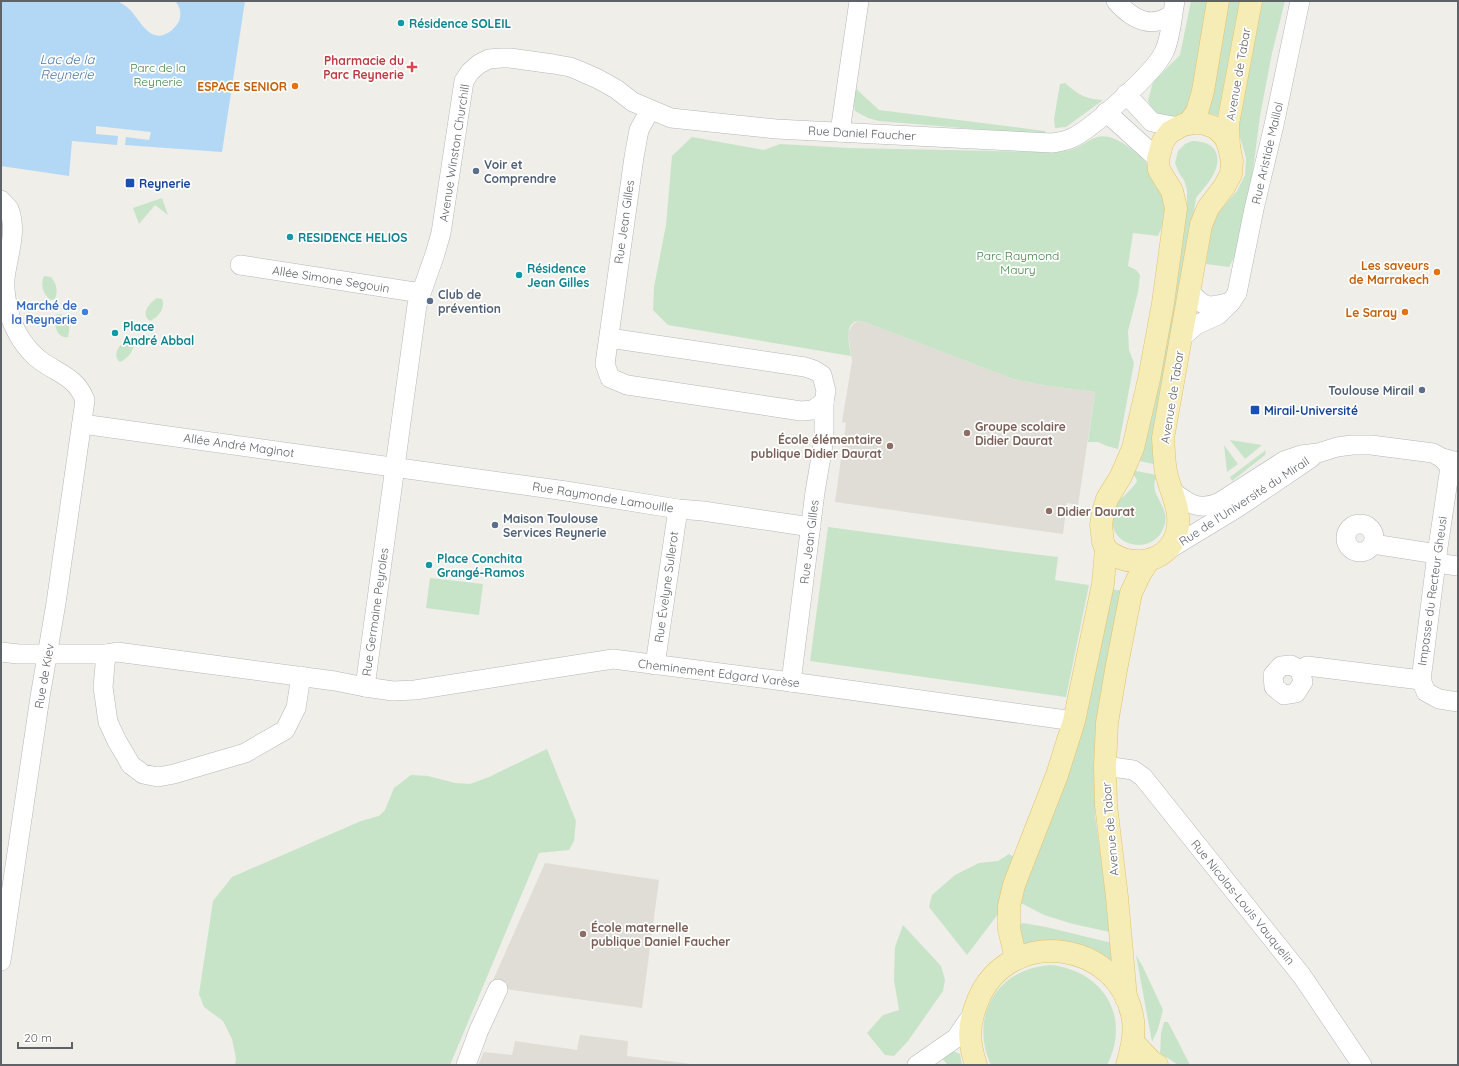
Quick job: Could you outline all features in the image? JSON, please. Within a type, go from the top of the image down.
[{"type":"main road","points":[[1183,126],[1197,112],[1203,91],[1218,1]]},
{"type":"main road","name":"Avenue de Tabar","points":[[1171,548],[1179,518],[1166,471],[1163,438],[1201,226],[1208,208],[1224,187],[1231,174],[1232,161],[1229,147],[1228,124],[1251,1]]},
{"type":"main road","points":[[1158,159],[1163,141],[1170,132],[1183,126],[1202,123],[1216,128],[1225,137],[1229,147]]},
{"type":"main road","name":"Avenue de Tabar","points":[[1016,959],[1009,929],[1009,906],[1014,885],[1057,775],[1074,721],[1103,584],[1106,548],[1103,542],[1101,524],[1102,512],[1107,499],[1121,476],[1133,448],[1163,303],[1176,208],[1172,191],[1160,170],[1158,159]]},
{"type":"main road","points":[[1106,548],[1116,556],[1127,561],[1149,560],[1171,548]]},
{"type":"main road","name":"Avenue de Tabar","points":[[1126,998],[1117,897],[1106,805],[1105,766],[1107,723],[1131,593],[1149,560]]},
{"type":"main road","points":[[976,1065],[970,1040],[972,1015],[982,990],[991,977],[1003,967],[1016,959],[1041,951],[1067,952],[1079,955],[1102,968],[1112,976],[1126,998],[1133,1019],[1133,1042],[1127,1065]]},
{"type":"main road","points":[[1133,1042],[1152,1062],[1157,1065]]},
{"type":"street","points":[[840,132],[860,1]]},
{"type":"street","points":[[1116,1],[1123,9],[1134,17],[1145,21],[1157,21],[1174,8]]},
{"type":"street","name":"Rue Aristide Maillol","points":[[1181,338],[1196,325],[1218,315],[1231,302],[1237,293],[1241,281],[1254,209],[1274,125],[1300,1]]},
{"type":"street","name":"Rue Daniel Faucher","points":[[616,89],[633,102],[671,118],[776,129],[1052,143],[1073,137],[1116,104],[1159,62],[1165,52],[1174,8]]},
{"type":"street","name":"Avenue Winston Churchill","points":[[421,293],[441,233],[464,81],[470,72],[479,64],[489,59],[510,58],[570,67],[589,74],[616,89]]},
{"type":"street","points":[[1116,104],[1152,122],[1183,126]]},
{"type":"street","points":[[1116,104],[1158,159]]},
{"type":"street","name":"Rue Jean Gilles","points":[[650,110],[639,130],[634,156],[605,364],[610,378],[627,385],[801,411],[813,410],[824,402]]},
{"type":"street","name":"Rue de Kiev","points":[[1,200],[8,209],[12,227],[12,241],[5,281],[6,299],[10,316],[18,335],[26,347],[39,360],[67,376],[75,383],[82,392],[85,400],[56,604],[3,935],[1,961]]},
{"type":"street","name":"Allée Simone Segouin","points":[[240,265],[421,293]]},
{"type":"street","points":[[1190,292],[1200,304],[1209,306],[1231,302]]},
{"type":"street","name":"Rue Germaine Peyroles","points":[[1,652],[106,654],[117,652],[301,676],[365,687],[417,305],[421,293]]},
{"type":"street","name":"Rue Jean Gilles","points":[[608,338],[805,367],[822,374],[826,390],[824,402],[824,439],[791,682]]},
{"type":"street","name":"Allée André Maginot","points":[[82,424],[395,467]]},
{"type":"street","name":"Rue de l'Université du Mirail","points":[[1171,490],[1193,505],[1212,506],[1284,461],[1301,455],[1318,453],[1352,445],[1371,445],[1433,453],[1450,460]]},
{"type":"street","name":"Rue de l'Université du Mirail","points":[[1171,548],[1237,508],[1303,465],[1318,453]]},
{"type":"street","name":"Impasse du Recteur Gheusi","points":[[1450,460],[1421,680],[1426,692],[1439,699],[1458,702]]},
{"type":"street","name":"Rue Raymonde Lamouille","points":[[395,467],[811,527]]},
{"type":"street","name":"Rue Évelyne Sullerot","points":[[655,665],[678,509]]},
{"type":"street","points":[[1373,544],[1436,558],[1458,566]]},
{"type":"street","points":[[106,654],[103,687],[108,722],[117,741],[131,764],[143,774],[158,777],[174,774],[245,753],[285,730],[296,708],[301,676]]},
{"type":"street","name":"Cheminement Edgard Varèse","points":[[365,687],[393,691],[414,690],[613,659],[1074,721]]},
{"type":"street","points":[[1300,670],[1306,666],[1421,680]]},
{"type":"street","name":"Rue Nicolas-Louis Vauquelin","points":[[1105,766],[1133,770],[1143,777],[1302,976],[1362,1065]]},
{"type":"street","points":[[466,1065],[479,1030],[498,988]]},
{"type":"street","points":[[917,1065],[956,1038],[972,1015]]},
{"type":"shaded area","name":"Groupe scolaire Didier Daurat","points":[[858,321],[867,323],[1013,379],[1043,385],[1095,392],[1078,505],[1067,503],[1063,534],[835,502],[846,423],[842,422],[852,361],[848,333],[853,324]]},
{"type":"shaded area","name":"École maternelle publique Daniel Faucher","points":[[545,863],[659,880],[642,1008],[490,987]]},
{"type":"shaded area","points":[[580,1035],[628,1041],[627,1056],[699,1065],[478,1065],[484,1052],[512,1055],[515,1041],[577,1050]]},
{"type":"green space","points":[[1191,1],[1209,1],[1200,66],[1186,111],[1174,120],[1156,116],[1148,101],[1153,82],[1180,55]]},
{"type":"green space","points":[[1228,1],[1240,1],[1218,116],[1205,112]]},
{"type":"green space","points":[[1262,1],[1285,1],[1272,53],[1260,116],[1253,170],[1239,249],[1229,267],[1206,264],[1211,231],[1216,215],[1237,191],[1245,175],[1246,158],[1237,126]]},
{"type":"green space","points":[[1065,83],[1082,96],[1091,99],[1103,100],[1066,127],[1055,128],[1054,119],[1060,84]]},
{"type":"green space","points":[[853,86],[879,110],[1045,131],[1046,135],[879,121],[868,118],[855,111],[852,97]]},
{"type":"green space","name":"Parc Raymond Maury","points":[[1104,136],[1120,142],[1132,150],[1143,159],[1150,168],[1155,186],[1162,192],[1165,200],[1165,210],[1162,227],[1158,236],[1133,233],[1128,266],[1136,270],[1140,275],[1138,292],[1128,331],[1129,350],[1134,363],[1118,449],[1098,442],[1088,442],[1095,392],[1043,385],[1013,379],[865,322],[857,321],[850,326],[848,336],[851,356],[668,325],[653,310],[654,287],[666,225],[672,156],[692,137],[764,150],[780,144],[849,148],[1058,152],[1070,150],[1092,139]]},
{"type":"green space","points":[[1192,141],[1199,141],[1214,148],[1217,164],[1211,178],[1196,198],[1158,465],[1135,460],[1180,253],[1187,206],[1187,190],[1184,180],[1175,163],[1178,151],[1185,144]]},
{"type":"green space","points":[[162,198],[168,215],[155,205],[139,224],[133,208]]},
{"type":"green space","points":[[44,276],[51,277],[55,282],[57,290],[55,299],[51,300],[44,293],[42,283]]},
{"type":"green space","points":[[157,298],[162,299],[163,306],[158,315],[150,321],[147,318],[146,312],[151,303]]},
{"type":"green space","points":[[57,314],[64,315],[67,320],[69,328],[68,337],[61,336],[56,330],[55,322]]},
{"type":"green space","points":[[127,339],[130,339],[132,342],[133,349],[126,358],[120,362],[117,359],[116,353],[119,347]]},
{"type":"green space","points":[[1230,440],[1262,445],[1245,459]]},
{"type":"green space","points":[[1224,445],[1238,464],[1227,472]]},
{"type":"green space","points":[[1266,450],[1265,455],[1232,481],[1230,477]]},
{"type":"green space","points":[[1131,470],[1157,475],[1158,478],[1155,480],[1154,486],[1164,509],[1165,522],[1163,529],[1159,536],[1145,544],[1130,544],[1122,540],[1117,535],[1112,525],[1115,506],[1137,481]]},
{"type":"green space","points":[[828,527],[1058,557],[1055,580],[1089,585],[1066,697],[810,661]]},
{"type":"green space","points":[[430,578],[483,584],[479,615],[426,608]]},
{"type":"green space","points":[[1109,589],[1126,591],[1095,759],[1095,815],[1110,932],[1073,924],[1044,915],[1021,903],[1022,888]]},
{"type":"green space","points":[[547,749],[576,821],[574,841],[569,850],[539,853],[450,1065],[235,1065],[236,1058],[232,1039],[223,1021],[204,1007],[199,994],[213,901],[232,877],[361,821],[379,816],[385,810],[394,788],[411,775],[428,776],[455,783],[470,784],[489,777]]},
{"type":"green space","points":[[1009,854],[1016,858],[998,914],[967,955],[929,907],[932,895],[955,875],[979,863],[998,861]]},
{"type":"green space","points":[[1023,923],[1112,943],[1114,961],[1110,962],[1062,942],[1048,941],[1021,946],[1020,925]]},
{"type":"green space","points":[[903,925],[941,966],[945,980],[943,991],[908,1041],[894,1056],[885,1055],[867,1033],[883,1015],[899,1010],[894,980],[895,947]]},
{"type":"green space","points":[[1136,955],[1163,1010],[1158,1029],[1152,1042]]},
{"type":"green space","points":[[1050,965],[1068,969],[1084,976],[1097,986],[1107,998],[1114,1013],[1116,1029],[1114,1047],[1107,1065],[991,1065],[985,1047],[983,1030],[986,1013],[992,998],[1002,986],[1015,976],[1031,968]]},
{"type":"green space","points":[[1164,1022],[1168,1022],[1190,1065],[1178,1065],[1168,1058],[1160,1055],[1161,1033]]},
{"type":"green space","points":[[950,1052],[960,1054],[962,1065],[948,1065],[941,1057]]},
{"type":"water","name":"Lac de la Reynerie","points":[[1,1],[117,1],[129,9],[148,31],[158,36],[164,35],[171,31],[179,22],[180,11],[175,1],[245,1],[222,152],[125,145],[126,137],[149,140],[151,132],[96,126],[96,134],[118,136],[117,145],[72,141],[69,176],[1,166]]},
{"type":"place","name":"Résidence SOLEIL","points":[[401,23]]},
{"type":"place","name":"Pharmacie du Parc Reynerie","points":[[412,67]]},
{"type":"place","name":"ESPACE SENIOR","points":[[295,86]]},
{"type":"place","name":"Voir et Comprendre","points":[[476,171]]},
{"type":"place","name":"Reynerie","points":[[130,183]]},
{"type":"place","name":"RESIDENCE HELIOS","points":[[290,237]]},
{"type":"place","name":"Les saveurs de Marrakech","points":[[1437,272]]},
{"type":"place","name":"Résidence Jean Gilles","points":[[519,275]]},
{"type":"place","name":"Club de prévention","points":[[430,301]]},
{"type":"place","name":"Marché de la Reynerie","points":[[85,312]]},
{"type":"place","name":"Le Saray","points":[[1405,312]]},
{"type":"place","name":"Place André Abbal","points":[[115,333]]},
{"type":"place","name":"Toulouse Mirail","points":[[1422,390]]},
{"type":"place","name":"Mirail-Université","points":[[1255,410]]},
{"type":"place","name":"Groupe scolaire Didier Daurat","points":[[967,433]]},
{"type":"place","name":"École élémentaire publique Didier Daurat","points":[[890,446]]},
{"type":"place","name":"Didier Daurat","points":[[1049,511]]},
{"type":"place","name":"Maison Toulouse Services Reynerie","points":[[495,525]]},
{"type":"place","name":"Place Conchita Grangé-Ramos","points":[[429,565]]},
{"type":"place","name":"École maternelle publique Daniel Faucher","points":[[583,934]]},
{"type":"park label","name":"Parc de la Reynerie","points":[[158,74]]}]
